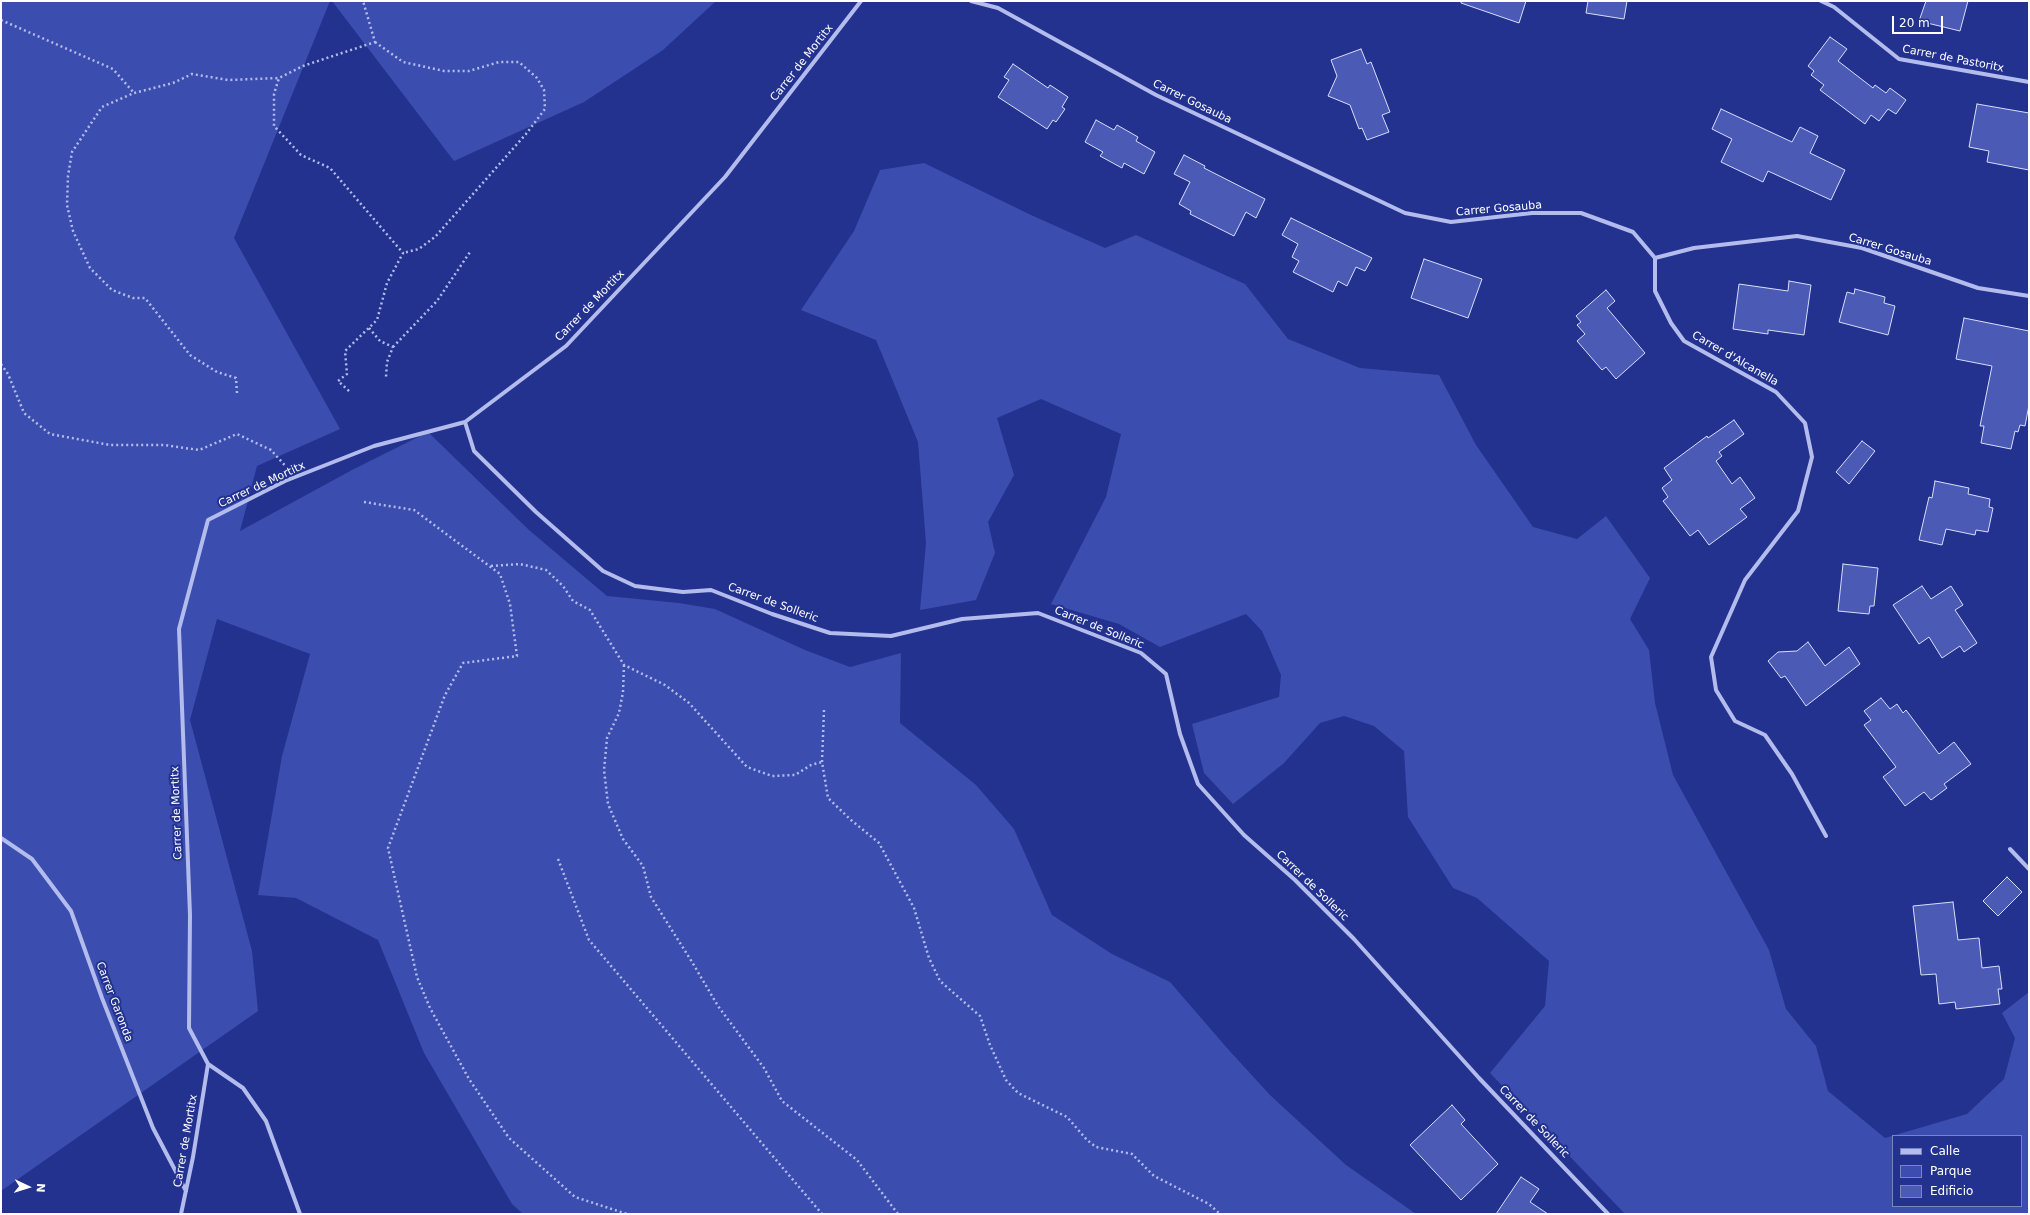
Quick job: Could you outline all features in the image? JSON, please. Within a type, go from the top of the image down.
[{"type":"street","name":"Carrer de Mortitx","points":[[181,1214],[208,1064],[189,1028],[190,915],[179,629],[208,520],[295,477],[374,446],[465,422],[566,346],[725,177],[860,1]]},
{"type":"street","name":"Carrer Gosauba","points":[[971,1],[998,8],[1156,95],[1405,213],[1452,222],[1532,214],[1581,213],[1632,232],[1655,258],[1694,248],[1797,236],[1862,248],[1978,288],[2029,296]]},
{"type":"street","name":"Carrer de Pastoritx","points":[[1821,1],[1834,7],[1899,60],[2029,82]]},
{"type":"street","name":"Carrer d'Alcanella","points":[[1655,258],[1655,291],[1671,323],[1684,341],[1776,392],[1805,423],[1812,457],[1798,512],[1746,580],[1711,657],[1716,690],[1735,721],[1765,735],[1792,774],[1826,836]]},
{"type":"street","name":"Carrer de Solleric","points":[[465,422],[474,451],[536,512],[603,571],[635,586],[683,592],[711,590],[772,614],[830,633],[891,636],[962,619],[1038,613],[1141,653],[1166,674],[1180,734],[1198,784],[1244,835],[1295,880],[1354,940],[1479,1078],[1608,1214]]},
{"type":"street","name":"Carrer Garonda","points":[[1,838],[32,859],[71,911],[102,998],[153,1128],[186,1191]]},
{"type":"street","points":[[2010,849],[2029,869]]},
{"type":"street","points":[[208,1064],[243,1088],[266,1121],[300,1214]]},
{"type":"path","points":[[349,391],[338,381],[348,374],[345,351],[378,320],[388,283],[403,253],[419,249],[435,237],[526,134],[545,109],[544,90],[537,78],[519,62],[499,62],[469,71],[444,71],[403,62],[375,42],[363,1]]},
{"type":"path","points":[[1,20],[113,69],[134,93]]},
{"type":"path","points":[[237,393],[236,378],[217,372],[190,355],[145,298],[133,298],[112,290],[90,268],[73,231],[67,205],[68,176],[72,152],[102,107],[134,93],[173,83],[192,74],[228,80],[279,78],[303,66],[375,42]]},
{"type":"path","points":[[279,78],[274,94],[274,126],[301,155],[330,168],[403,253]]},
{"type":"path","points":[[386,377],[387,362],[393,347],[437,301],[470,252]]},
{"type":"path","points":[[369,328],[380,341],[393,347]]},
{"type":"path","points":[[1,364],[8,374],[24,413],[50,434],[110,446],[164,445],[199,450],[237,434],[271,450],[295,477]]},
{"type":"path","points":[[364,502],[414,510],[500,574],[510,604],[517,656],[463,663],[445,694],[388,848],[417,977],[430,1008],[474,1085],[508,1138],[575,1197],[627,1214]]},
{"type":"path","points":[[491,566],[520,564],[546,570],[563,586],[573,602],[590,610],[624,665],[624,692],[619,713],[607,738],[604,770],[608,804],[623,839],[644,866],[651,897],[718,1006],[764,1068],[782,1101],[857,1160],[898,1214]]},
{"type":"path","points":[[624,665],[665,685],[689,703],[747,767],[772,776],[795,775],[811,765],[822,762]]},
{"type":"path","points":[[824,710],[822,762],[828,798],[879,844],[914,908],[929,958],[940,981],[952,989],[980,1016],[990,1045],[1006,1080],[1018,1093],[1067,1117],[1087,1140],[1096,1147],[1132,1154],[1154,1176],[1209,1204],[1220,1214]]},
{"type":"path","points":[[558,859],[589,940],[822,1214]]},
{"type":"green space","points":[[1,1],[330,1],[234,238],[340,429],[257,466],[240,531],[352,470],[428,432],[529,530],[607,596],[679,603],[715,609],[805,650],[850,667],[901,653],[900,723],[976,785],[1014,829],[1052,915],[1112,954],[1170,982],[1270,1095],[1346,1165],[1416,1214],[523,1214],[512,1204],[424,1053],[378,940],[296,898],[258,895],[282,756],[310,654],[217,619],[190,720],[252,951],[258,1011],[1,1191]]},
{"type":"green space","points":[[332,1],[716,1],[663,50],[584,102],[454,161]]},
{"type":"green space","points":[[924,163],[1031,215],[1105,248],[1136,235],[1245,284],[1288,339],[1360,368],[1439,375],[1476,445],[1533,527],[1577,539],[1606,516],[1650,578],[1630,619],[1649,650],[1655,703],[1673,775],[1769,950],[1786,1009],[1816,1046],[1828,1091],[1885,1138],[1892,1136],[1892,1207],[2022,1207],[2022,1135],[1895,1135],[1967,1114],[2004,1079],[2015,1038],[2002,1013],[2029,992],[2029,1214],[1625,1214],[1490,1073],[1545,1006],[1549,961],[1477,898],[1453,888],[1408,817],[1404,751],[1374,726],[1344,716],[1320,723],[1284,763],[1233,804],[1204,773],[1192,724],[1279,697],[1281,675],[1262,631],[1246,614],[1160,647],[1119,624],[1051,604],[1106,497],[1121,434],[1041,399],[997,418],[1014,475],[988,522],[995,553],[976,600],[920,610],[926,543],[918,442],[876,340],[801,310],[854,231],[880,170]]},
{"type":"building","points":[[1461,1],[1526,1],[1519,23],[1461,3]]},
{"type":"building","points":[[1588,1],[1627,1],[1624,19],[1586,13]]},
{"type":"building","points":[[1926,1],[1968,1],[1960,31],[1919,21]]},
{"type":"building","points":[[1830,37],[1847,49],[1838,61],[1873,88],[1875,85],[1886,93],[1890,88],[1906,100],[1896,114],[1888,109],[1879,121],[1871,115],[1865,124],[1820,90],[1824,85],[1811,75],[1814,71],[1808,66]]},
{"type":"building","points":[[1361,49],[1367,64],[1371,62],[1390,112],[1382,115],[1389,132],[1367,140],[1362,128],[1359,129],[1350,105],[1328,96],[1337,76],[1331,60]]},
{"type":"building","points":[[1013,64],[1048,88],[1050,85],[1068,97],[1062,107],[1065,109],[1056,122],[1053,120],[1047,129],[998,97],[1009,80],[1004,77]]},
{"type":"building","points":[[1977,104],[2029,113],[2029,170],[1987,162],[1989,151],[1969,147]]},
{"type":"building","points":[[1721,109],[1792,142],[1800,127],[1818,136],[1810,153],[1845,170],[1831,200],[1768,171],[1763,182],[1721,162],[1732,139],[1712,129]]},
{"type":"building","points":[[1096,120],[1114,130],[1117,125],[1138,137],[1136,141],[1155,152],[1144,174],[1124,163],[1122,168],[1100,156],[1103,152],[1085,142]]},
{"type":"building","points":[[1184,155],[1205,166],[1204,168],[1265,199],[1256,218],[1246,212],[1234,236],[1190,214],[1191,211],[1179,204],[1190,182],[1174,174]]},
{"type":"building","points":[[1291,218],[1372,258],[1365,271],[1356,267],[1347,286],[1338,281],[1333,292],[1293,272],[1299,261],[1292,257],[1298,244],[1282,235]]},
{"type":"building","points":[[1424,259],[1482,279],[1468,318],[1411,298]]},
{"type":"building","points":[[1789,281],[1811,285],[1804,335],[1768,330],[1768,334],[1733,329],[1739,284],[1788,291]]},
{"type":"building","points":[[1855,289],[1885,297],[1884,303],[1895,306],[1888,335],[1839,322],[1847,292],[1854,294]]},
{"type":"building","points":[[1606,290],[1615,301],[1607,308],[1645,353],[1616,379],[1606,367],[1602,370],[1577,341],[1585,334],[1577,325],[1581,322],[1576,316]]},
{"type":"building","points":[[1964,318],[2029,331],[2029,405],[2025,426],[2020,425],[2018,432],[2015,431],[2011,449],[1981,443],[1984,426],[1980,426],[1992,366],[1956,359]]},
{"type":"building","points":[[1734,420],[1744,434],[1719,452],[1722,456],[1716,461],[1732,484],[1740,477],[1755,498],[1740,509],[1747,517],[1709,545],[1698,530],[1690,536],[1663,501],[1668,497],[1662,488],[1672,480],[1664,468],[1707,436],[1708,438]]},
{"type":"building","points":[[1862,441],[1875,451],[1849,484],[1836,472]]},
{"type":"building","points":[[1935,481],[1969,488],[1968,494],[1990,499],[1989,507],[1993,508],[1988,532],[1976,530],[1975,535],[1946,529],[1942,545],[1919,540],[1929,497],[1932,498]]},
{"type":"building","points":[[1843,564],[1878,568],[1874,606],[1870,606],[1869,614],[1838,611]]},
{"type":"building","points":[[1922,586],[1931,599],[1951,586],[1963,605],[1955,610],[1977,643],[1964,652],[1960,646],[1942,658],[1929,637],[1919,644],[1893,605]]},
{"type":"building","points":[[1808,642],[1825,666],[1849,647],[1860,664],[1806,706],[1785,676],[1781,678],[1768,661],[1778,652],[1797,651]]},
{"type":"building","points":[[1881,698],[1890,709],[1897,704],[1903,713],[1906,710],[1939,754],[1954,742],[1971,764],[1944,784],[1947,788],[1931,800],[1924,792],[1905,806],[1883,777],[1896,767],[1864,725],[1871,720],[1864,711]]},
{"type":"building","points":[[2007,877],[2022,892],[1998,916],[1983,901]]},
{"type":"building","points":[[1953,902],[1958,940],[1979,938],[1982,968],[1999,966],[2002,989],[1998,989],[2000,1004],[1956,1009],[1955,1002],[1939,1004],[1936,974],[1921,975],[1913,906]]},
{"type":"building","points":[[1452,1105],[1465,1120],[1461,1124],[1498,1164],[1461,1200],[1410,1145]]},
{"type":"building","points":[[1521,1177],[1539,1189],[1530,1202],[1548,1214],[1496,1214]]}]
